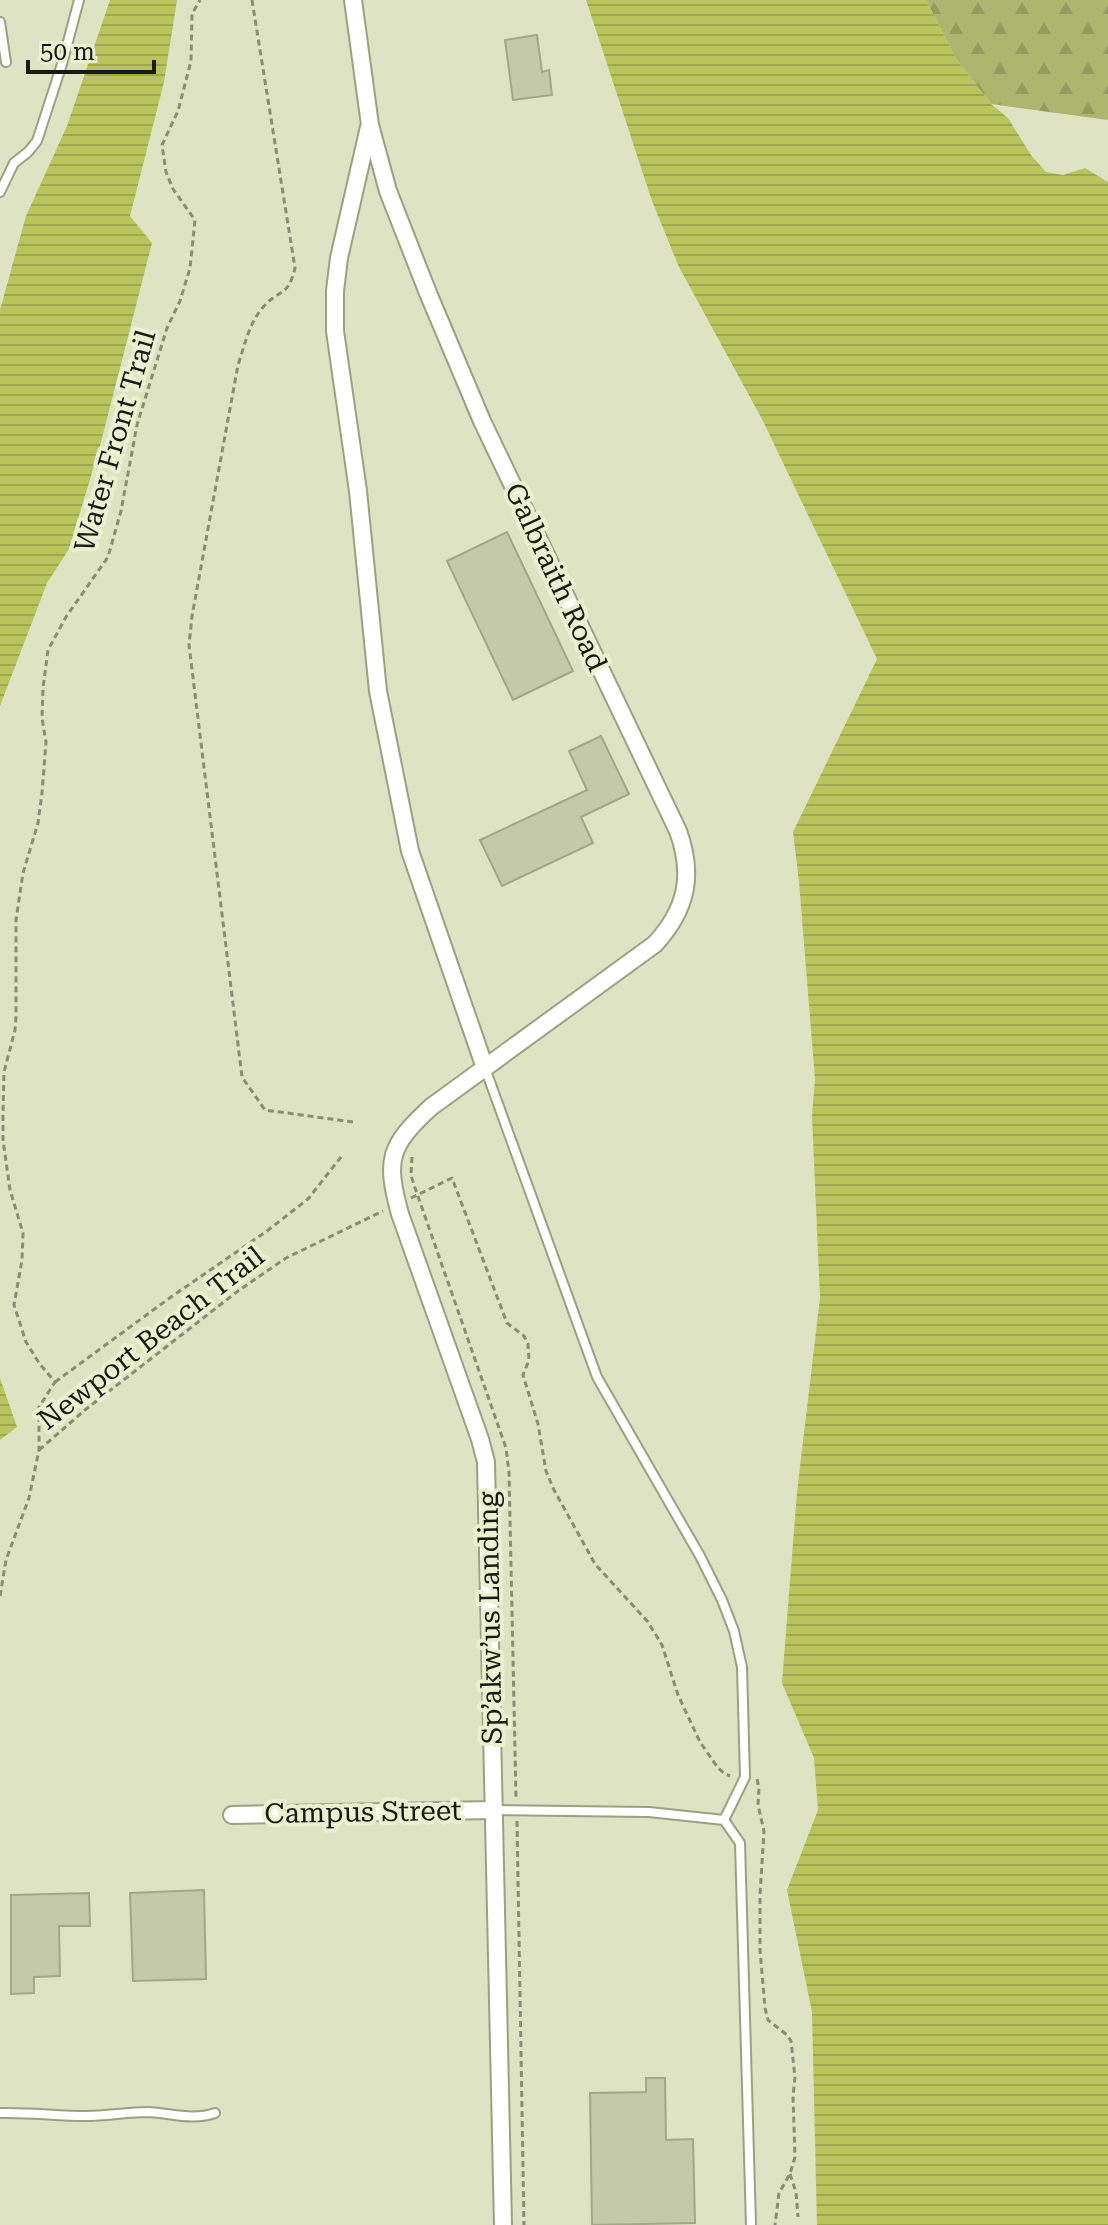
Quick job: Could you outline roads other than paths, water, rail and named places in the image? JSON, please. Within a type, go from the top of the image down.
[{"type":"street","name":"Galbraith Road","points":[[353,0],[370,125],[388,191],[467,386],[678,831],[685,856],[687,880],[683,899],[670,927],[655,944],[485,1068]]},
{"type":"street","points":[[370,125],[339,258],[335,331],[358,491],[378,691],[410,851],[485,1068]]},
{"type":"street","name":"Sp’akw’us Landing","points":[[485,1068],[431,1107],[404,1134],[394,1153],[391,1172],[407,1236],[486,1462],[503,2225]]},
{"type":"street","name":"Campus Street","points":[[232,1815],[493,1810]]},
{"type":"lane","points":[[0,192],[14,163],[37,141],[79,0]]},
{"type":"lane","points":[[0,22],[6,62]]},
{"type":"lane","points":[[485,1068],[597,1377],[700,1556],[734,1631],[742,1667],[745,1777],[724,1820]]},
{"type":"lane","points":[[493,1810],[649,1812],[724,1820],[740,1843],[751,2225]]},
{"type":"lane","points":[[0,2113],[88,2116],[148,2112],[187,2117],[215,2113]]}]
